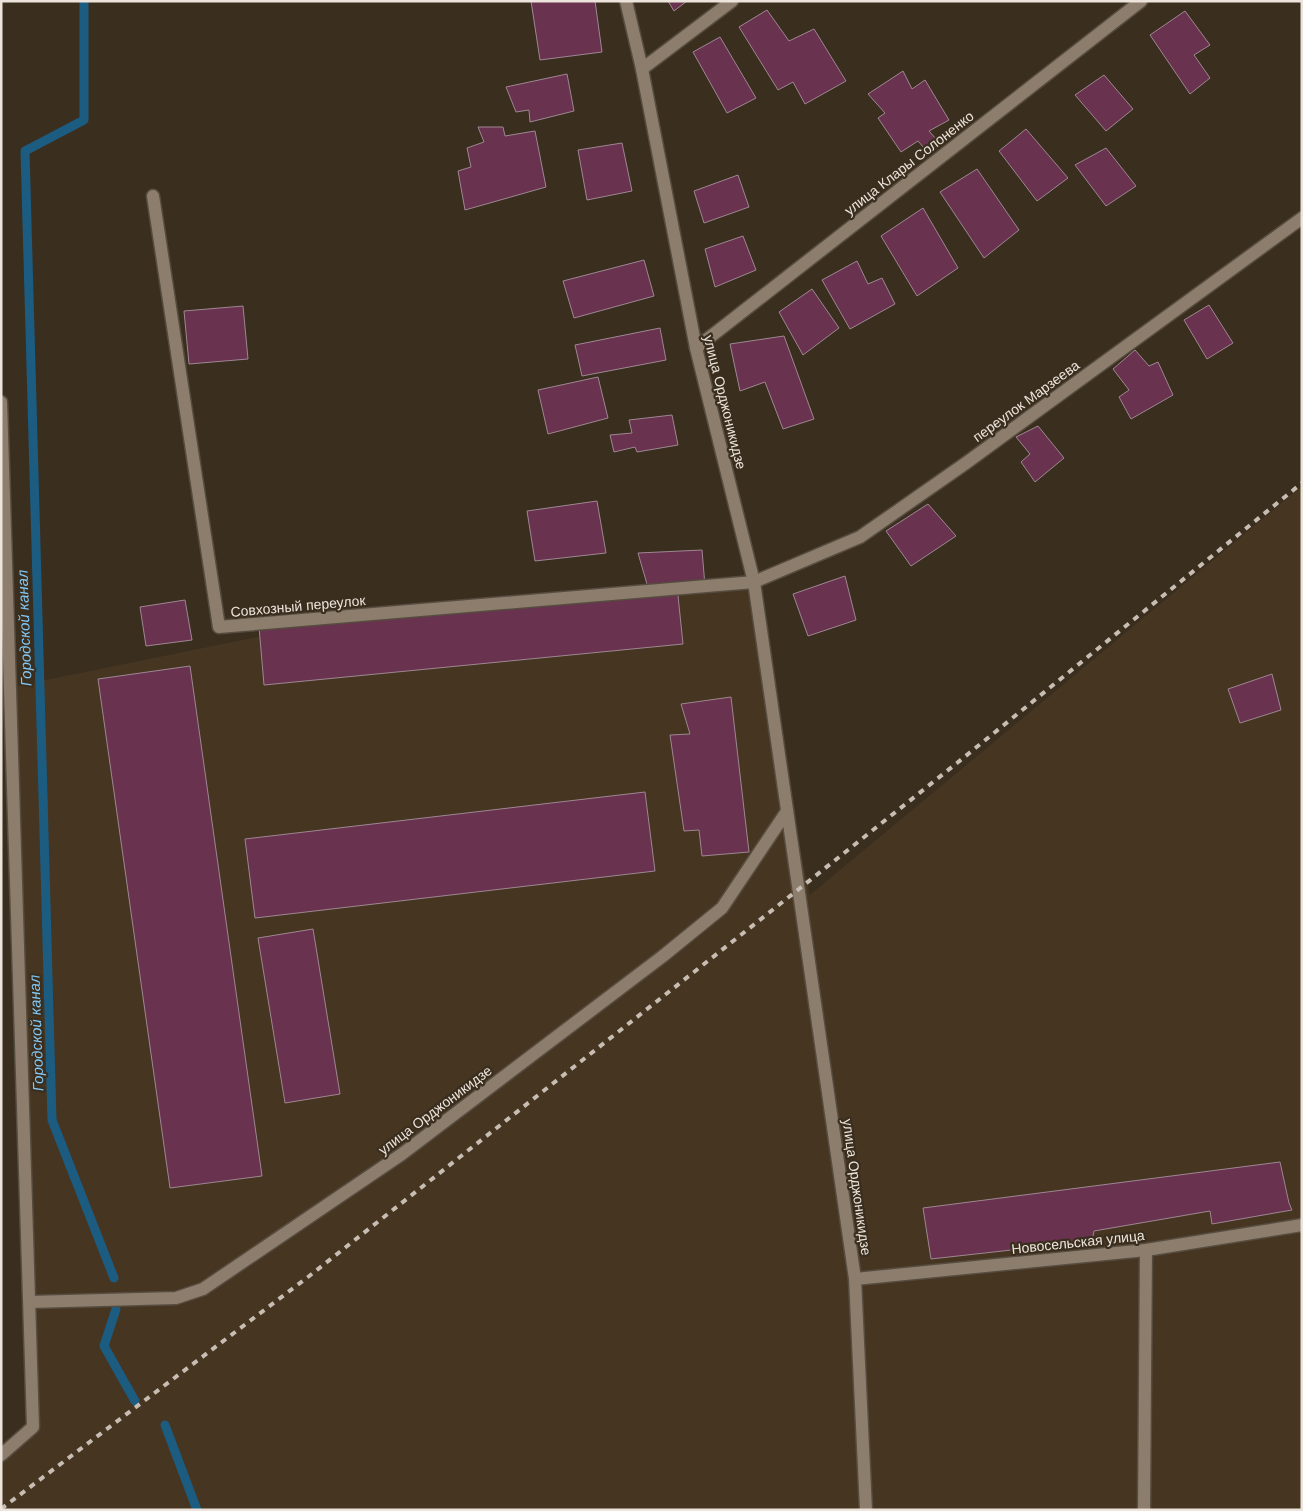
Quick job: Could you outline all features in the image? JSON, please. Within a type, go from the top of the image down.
[{"type":"street","name":"улица Орджоникидзе","points":[[626,1],[642,70],[696,348],[754,582],[855,1279],[866,1510]]},
{"type":"street","points":[[642,70],[732,1]]},
{"type":"street","name":"улица Клары Солоненко","points":[[696,348],[1141,1]]},
{"type":"street","name":"Совхозный переулок","points":[[152,196],[219,628],[754,582]]},
{"type":"street","name":"переулок Марзеева","points":[[754,582],[860,537],[966,464],[1302,218]]},
{"type":"street","points":[[1,402],[33,1427],[1,1455]]},
{"type":"street","name":"улица Орджоникидзе","points":[[30,1302],[176,1298],[203,1289],[402,1154],[663,956],[722,908],[787,811]]},
{"type":"street","name":"Новосельская улица","points":[[855,1279],[1146,1250],[1302,1225]]},
{"type":"street","points":[[1144,1510],[1146,1250]]},
{"type":"shaded area","points":[[1302,486],[1302,1510],[1,1510],[1,1448],[33,1427],[16,686],[366,615],[754,582],[761,667],[810,895]]},
{"type":"building","points":[[531,1],[595,1],[602,52],[540,60]]},
{"type":"building","points":[[668,1],[687,1],[674,11]]},
{"type":"building","points":[[767,10],[789,41],[814,29],[846,81],[805,104],[793,82],[778,90],[739,27]]},
{"type":"building","points":[[1185,11],[1210,45],[1194,55],[1210,78],[1190,94],[1150,35]]},
{"type":"building","points":[[720,37],[756,98],[727,113],[693,52]]},
{"type":"building","points":[[903,71],[912,89],[925,80],[949,120],[929,131],[936,139],[924,148],[918,141],[901,152],[878,118],[885,113],[868,94]]},
{"type":"building","points":[[567,74],[574,111],[530,122],[529,110],[516,112],[506,87]]},
{"type":"building","points":[[1104,75],[1133,109],[1106,131],[1075,95]]},
{"type":"building","points":[[478,127],[503,127],[505,136],[535,131],[546,187],[465,210],[458,171],[471,167],[467,148],[484,142]]},
{"type":"building","points":[[1026,129],[1068,178],[1037,201],[999,151]]},
{"type":"building","points":[[622,143],[632,191],[587,200],[578,150]]},
{"type":"building","points":[[1106,148],[1136,186],[1106,206],[1075,165]]},
{"type":"building","points":[[977,169],[1019,230],[984,258],[940,192]]},
{"type":"building","points":[[738,175],[749,207],[704,223],[694,191]]},
{"type":"building","points":[[923,208],[958,268],[917,296],[881,236]]},
{"type":"building","points":[[743,236],[756,270],[715,287],[705,249]]},
{"type":"building","points":[[644,260],[654,296],[574,318],[563,281]]},
{"type":"building","points":[[857,261],[868,284],[882,278],[895,304],[850,329],[822,280]]},
{"type":"building","points":[[812,289],[839,328],[803,355],[779,312]]},
{"type":"building","points":[[1209,305],[1233,343],[1207,359],[1184,320]]},
{"type":"building","points":[[243,306],[248,359],[189,364],[184,311]]},
{"type":"building","points":[[660,328],[666,360],[582,376],[575,345]]},
{"type":"building","points":[[784,336],[814,419],[783,429],[765,382],[740,391],[730,344]]},
{"type":"building","points":[[1135,350],[1149,366],[1158,362],[1173,395],[1131,419],[1119,397],[1129,390],[1113,369]]},
{"type":"building","points":[[598,377],[608,418],[548,434],[538,390]]},
{"type":"building","points":[[672,415],[678,445],[637,452],[635,447],[614,452],[610,435],[632,433],[629,420]]},
{"type":"building","points":[[1038,426],[1064,458],[1035,482],[1021,462],[1030,454],[1016,437]]},
{"type":"building","points":[[597,501],[606,553],[535,561],[527,511]]},
{"type":"building","points":[[928,504],[956,536],[911,566],[886,531]]},
{"type":"building","points":[[702,550],[705,586],[649,591],[638,553]]},
{"type":"building","points":[[845,576],[856,620],[808,636],[793,594]]},
{"type":"building","points":[[677,586],[683,644],[264,685],[259,627]]},
{"type":"building","points":[[185,600],[192,640],[146,646],[140,607]]},
{"type":"building","points":[[190,666],[262,1176],[170,1188],[98,679]]},
{"type":"building","points":[[1272,674],[1281,710],[1240,723],[1228,689]]},
{"type":"building","points":[[731,697],[749,852],[702,856],[699,830],[684,831],[670,735],[690,734],[681,704]]},
{"type":"building","points":[[645,792],[655,871],[255,918],[245,839]]},
{"type":"building","points":[[313,929],[340,1094],[285,1103],[258,938]]},
{"type":"building","points":[[1280,1162],[1292,1210],[1212,1224],[1210,1211],[1094,1231],[1092,1241],[931,1259],[923,1208]]},
{"type":"waterway","name":"Городской канал","points":[[84,1],[84,120],[25,151],[52,1120],[114,1278]]},
{"type":"waterway","name":"Городской канал","points":[[116,1309],[104,1346],[135,1401]]},
{"type":"waterway","name":"Городской канал","points":[[165,1425],[197,1510]]},
{"type":"railway","points":[[1,1509],[308,1277],[957,763],[1302,483]]}]
